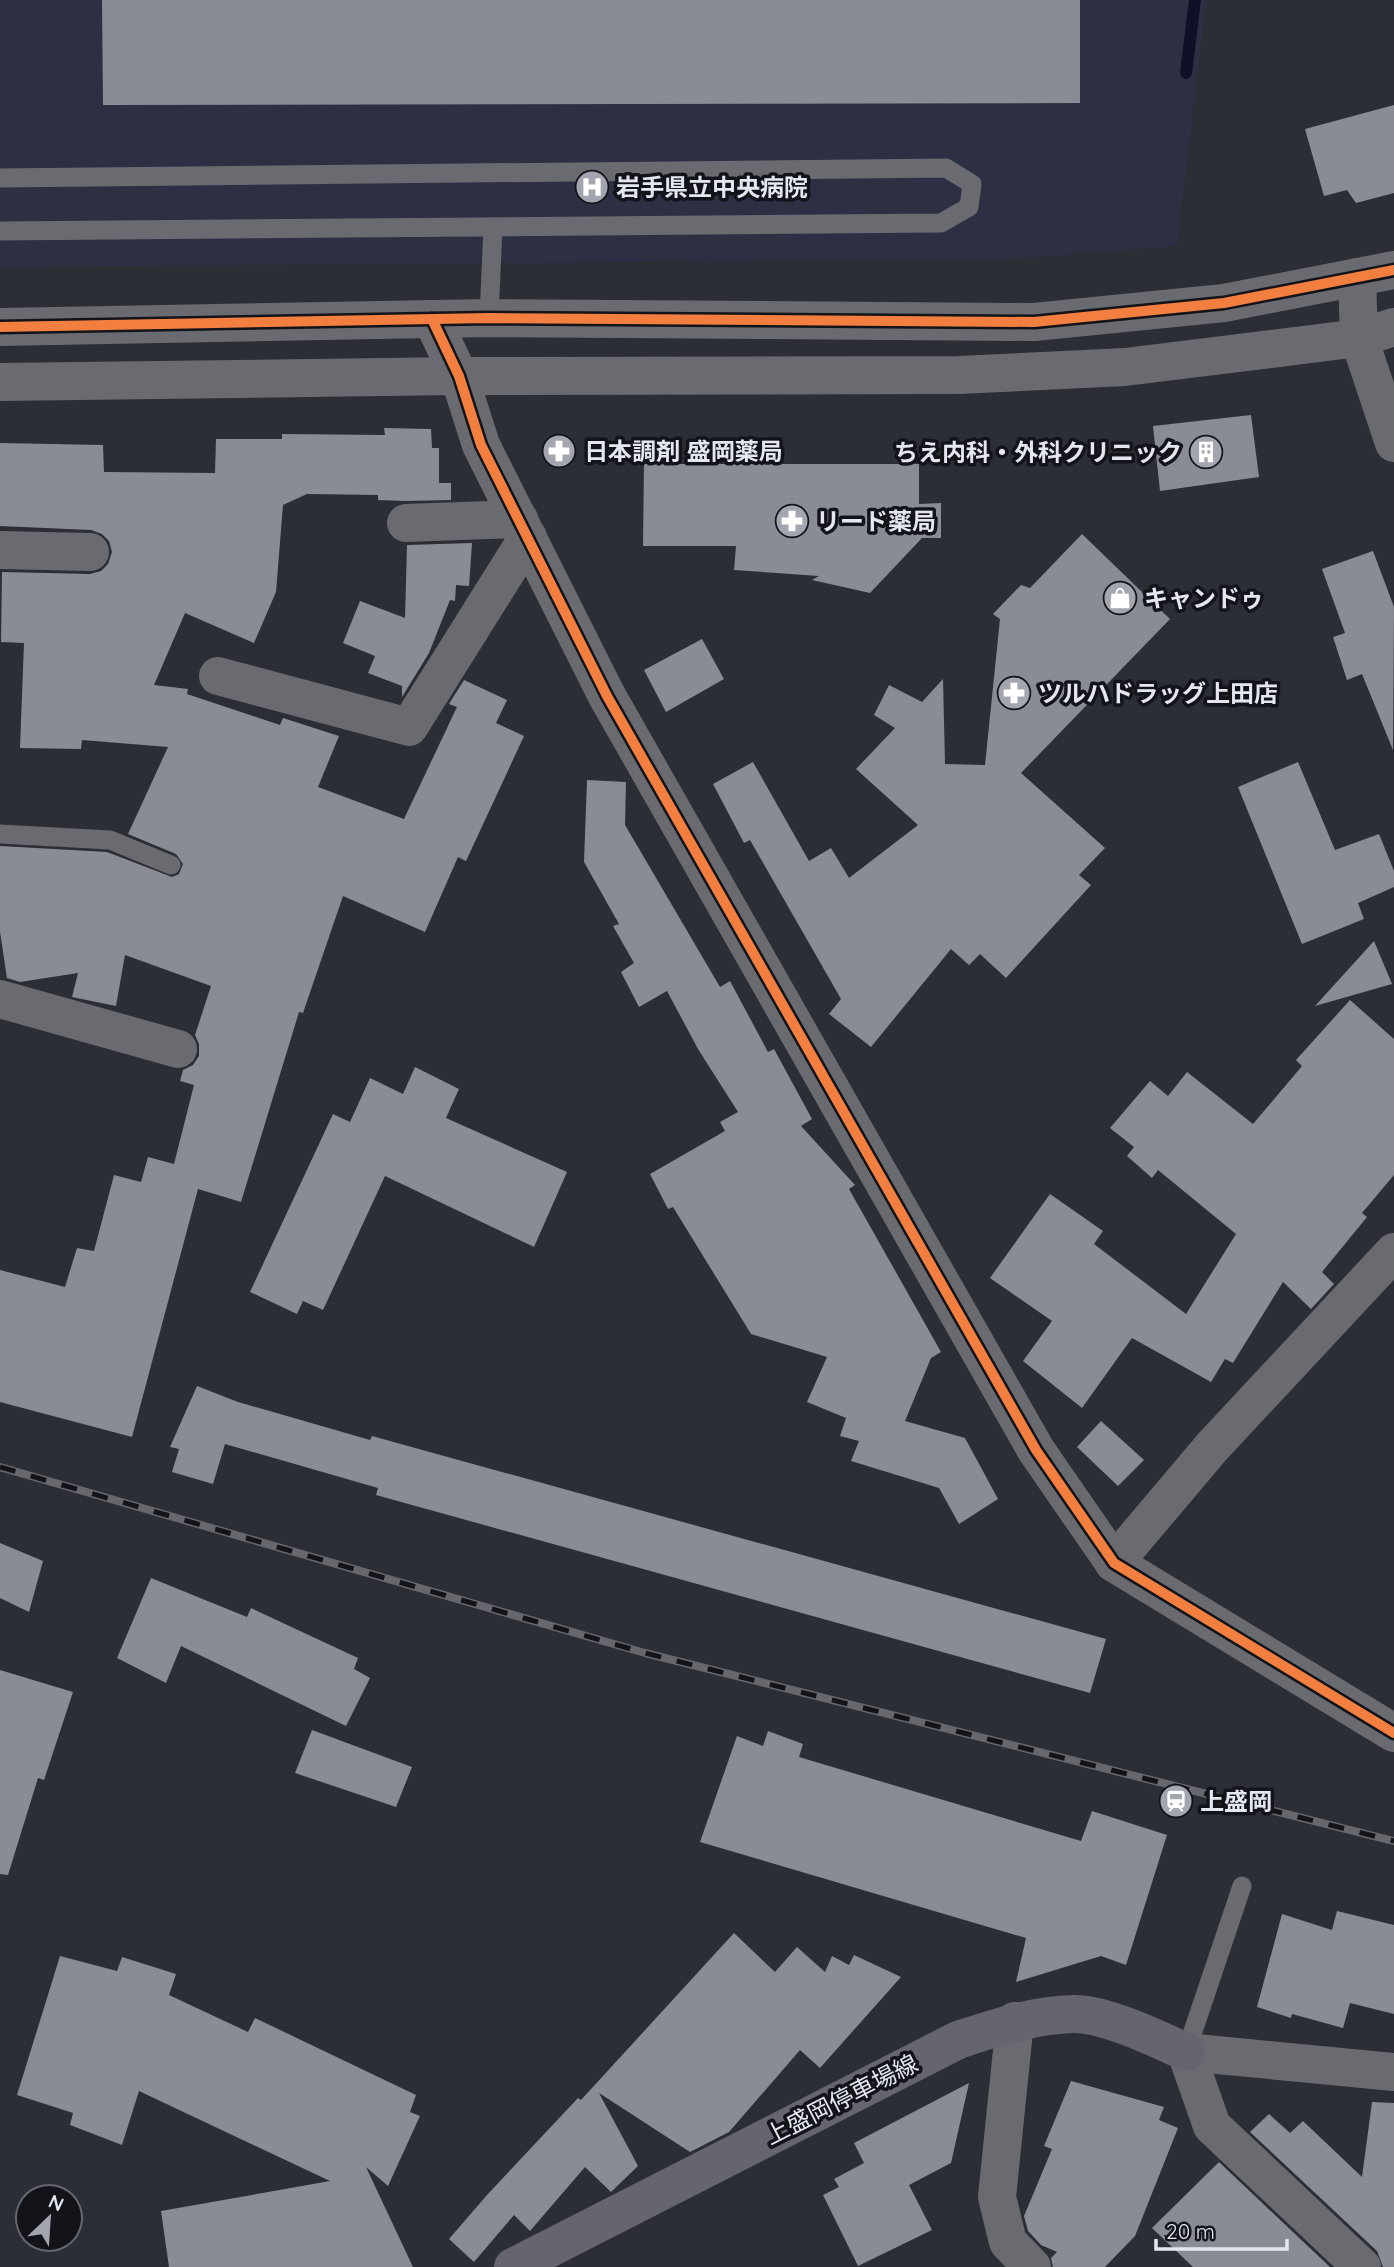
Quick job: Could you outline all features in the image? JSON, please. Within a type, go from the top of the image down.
[{"type":"main road","name":"上盛岡停車場線","points":[[521,2265],[958,2040],[1015,2021],[1076,2013],[1137,2030],[1186,2052]]},
{"type":"street","points":[[0,327],[489,318],[1034,322],[1224,303],[1394,270]]},
{"type":"street","points":[[1357,277],[1376,332],[1394,443]]},
{"type":"street","points":[[432,319],[458,376],[481,445],[607,696],[1029,1439],[1114,1563],[1394,1733]]},
{"type":"street","points":[[0,382],[458,376],[972,374],[1125,367],[1376,332]]},
{"type":"street","points":[[406,523],[523,528]]},
{"type":"street","points":[[218,676],[409,727],[523,528]]},
{"type":"street","points":[[0,550],[90,552]]},
{"type":"street","points":[[0,999],[178,1049]]},
{"type":"street","points":[[1114,1563],[1212,1447],[1394,1252]]},
{"type":"street","points":[[1015,2021],[997,2197],[1008,2242],[1032,2267]]},
{"type":"street","points":[[1362,2267],[1212,2126],[1186,2052],[1394,2072]]},
{"type":"lane","points":[[0,178],[946,167],[972,184],[969,207],[941,223],[0,231]]},
{"type":"lane","points":[[489,318],[493,227]]},
{"type":"lane","points":[[0,834],[110,840],[171,865]]},
{"type":"lane","points":[[1186,2052],[1242,1886]]},
{"type":"shaded area","name":"岩手県立中央病院","points":[[0,0],[1206,0],[1177,246],[1011,259],[0,267]]},
{"type":"building","name":"岩手県立中央病院","points":[[102,0],[1080,0],[1080,103],[103,105]]},
{"type":"building","points":[[1394,105],[1394,193],[1356,203],[1347,190],[1324,196],[1305,129]]},
{"type":"building","name":"ちえ内科・外科クリニック","points":[[1251,415],[1259,477],[1160,491],[1153,426]]},
{"type":"building","points":[[384,428],[431,429],[432,448],[439,448],[439,483],[451,483],[451,500],[378,500],[378,495],[307,494],[283,505],[276,592],[254,643],[185,613],[154,685],[188,689],[187,694],[280,725],[283,718],[339,736],[318,787],[404,819],[457,707],[449,704],[464,680],[507,700],[496,723],[524,736],[466,861],[458,857],[425,932],[343,896],[303,1013],[299,1012],[241,1202],[198,1189],[132,1437],[0,1402],[0,1270],[65,1287],[77,1248],[94,1251],[114,1175],[141,1182],[148,1157],[174,1164],[194,1085],[180,1081],[183,1070],[193,1065],[199,1056],[199,1044],[195,1035],[211,986],[125,955],[116,1006],[72,997],[78,973],[20,982],[7,978],[0,932],[0,846],[107,852],[172,877],[179,874],[183,864],[176,854],[128,834],[168,747],[82,740],[81,749],[20,748],[24,643],[1,642],[2,572],[90,574],[101,571],[108,564],[112,552],[109,541],[102,534],[91,530],[0,526],[0,443],[103,445],[104,472],[215,473],[216,439],[282,439],[282,434],[385,435]]},
{"type":"building","name":"リード薬局","points":[[644,464],[919,464],[919,504],[941,503],[941,538],[922,538],[870,593],[812,580],[819,576],[734,570],[736,546],[643,546]]},
{"type":"building","points":[[1082,534],[1170,619],[1021,773],[1105,848],[1079,875],[1091,885],[1006,978],[980,954],[969,965],[951,949],[871,1047],[829,1014],[841,999],[750,840],[744,843],[713,784],[753,762],[809,861],[831,848],[849,878],[918,825],[856,769],[895,728],[874,715],[889,685],[922,702],[943,679],[945,764],[985,765],[1000,619],[993,614],[1021,585],[1030,588]]},
{"type":"building","points":[[472,543],[469,586],[456,585],[455,601],[450,600],[429,653],[402,697],[402,686],[368,673],[375,656],[343,643],[360,601],[405,618],[407,545]]},
{"type":"building","points":[[1373,551],[1394,607],[1393,750],[1362,674],[1347,680],[1333,637],[1345,633],[1322,569]]},
{"type":"building","points":[[702,639],[724,679],[666,712],[644,670]]},
{"type":"building","points":[[1298,762],[1335,850],[1379,834],[1394,871],[1394,887],[1358,903],[1364,919],[1302,944],[1238,787]]},
{"type":"building","points":[[587,780],[626,782],[625,825],[720,987],[730,981],[768,1052],[774,1049],[812,1119],[801,1126],[855,1185],[849,1189],[941,1352],[931,1358],[905,1421],[965,1438],[998,1499],[959,1524],[939,1488],[851,1461],[859,1441],[840,1436],[846,1418],[807,1402],[827,1357],[751,1334],[673,1207],[668,1209],[650,1174],[725,1131],[720,1122],[738,1112],[698,1049],[667,991],[639,1007],[621,972],[634,963],[613,926],[619,924],[584,862]]},
{"type":"building","points":[[1374,941],[1392,984],[1315,1006]]},
{"type":"building","points":[[1350,1000],[1394,1039],[1394,1175],[1362,1213],[1367,1217],[1322,1272],[1334,1284],[1311,1309],[1283,1282],[1233,1363],[1225,1359],[1211,1382],[1132,1338],[1082,1408],[1023,1361],[1052,1321],[990,1278],[1050,1194],[1103,1231],[1094,1244],[1186,1314],[1236,1234],[1158,1170],[1152,1178],[1127,1156],[1134,1147],[1110,1128],[1150,1081],[1168,1096],[1187,1072],[1253,1124],[1302,1066],[1296,1060]]},
{"type":"building","points":[[415,1067],[459,1089],[446,1118],[567,1172],[534,1247],[385,1176],[323,1310],[303,1301],[297,1314],[250,1292],[333,1114],[350,1122],[370,1078],[403,1094]]},
{"type":"building","points":[[197,1386],[238,1402],[370,1440],[372,1436],[1106,1639],[1090,1693],[376,1495],[378,1488],[225,1444],[213,1484],[172,1472],[179,1449],[170,1447]]},
{"type":"building","points":[[1101,1421],[1144,1460],[1118,1486],[1077,1447]]},
{"type":"building","points":[[0,1543],[43,1561],[29,1612],[0,1598]]},
{"type":"building","points":[[151,1578],[247,1617],[251,1608],[358,1658],[354,1669],[370,1678],[346,1726],[181,1646],[166,1683],[117,1658]]},
{"type":"building","points":[[0,1670],[73,1692],[44,1780],[38,1778],[8,1875],[0,1874]]},
{"type":"building","points":[[312,1730],[412,1767],[396,1807],[295,1773]]},
{"type":"building","points":[[768,1731],[803,1744],[799,1757],[1081,1841],[1092,1811],[1167,1835],[1126,1965],[1101,1956],[1016,1982],[1026,1938],[700,1842],[737,1736],[763,1746]]},
{"type":"building","points":[[1337,1911],[1394,1925],[1394,2014],[1350,2003],[1343,2028],[1292,2014],[1291,2018],[1257,2007],[1282,1914],[1332,1930]]},
{"type":"building","points":[[734,1933],[775,1972],[797,1947],[825,1972],[832,1956],[849,1965],[854,1955],[901,1977],[820,2068],[800,2050],[729,2132],[690,2152],[599,2093],[638,2166],[611,2192],[585,2167],[530,2231],[514,2215],[474,2262],[449,2239],[487,2195],[578,2098],[581,2100]]},
{"type":"building","points":[[60,1956],[117,1971],[122,1957],[176,1974],[169,1995],[248,2032],[255,2018],[416,2095],[410,2112],[420,2116],[388,2186],[366,2167],[413,2267],[169,2267],[161,2211],[330,2181],[139,2091],[122,2145],[70,2125],[73,2113],[17,2095]]},
{"type":"building","points":[[1071,2081],[1164,2107],[1159,2120],[1178,2128],[1135,2236],[1105,2267],[1053,2267],[1051,2258],[1057,2252],[1041,2245],[1028,2231],[1024,2216],[1052,2149],[1044,2146]]},
{"type":"building","points":[[969,2083],[951,2163],[909,2185],[932,2230],[858,2266],[823,2195],[839,2187],[834,2179],[864,2163],[854,2143]]},
{"type":"building","points":[[1372,2102],[1394,2103],[1394,2267],[1383,2267],[1377,2251],[1250,2132],[1269,2114],[1290,2133],[1303,2121],[1362,2177]]},
{"type":"building","points":[[1219,2162],[1330,2267],[1193,2267],[1152,2228]]},
{"type":"waterway","points":[[1186,73],[1195,0]]},
{"type":"railway","points":[[0,1467],[645,1653],[1394,1841]]},
{"type":"cycle path","points":[[0,327],[489,318],[1034,322],[1224,303],[1394,270]]},
{"type":"cycle path","points":[[432,319],[459,376],[481,445],[607,696],[1036,1450],[1114,1563],[1394,1733]]},
{"type":"place","name":"岩手県立中央病院","points":[[592,187]]},
{"type":"place","name":"日本調剤 盛岡薬局","points":[[559,451]]},
{"type":"place","name":"ちえ内科・外科クリニック","points":[[1206,452]]},
{"type":"place","name":"リード薬局","points":[[792,521]]},
{"type":"place","name":"キャンドゥ","points":[[1120,598]]},
{"type":"place","name":"ツルハドラッグ上田店","points":[[1014,693]]},
{"type":"place","name":"上盛岡","points":[[1176,1801]]}]
